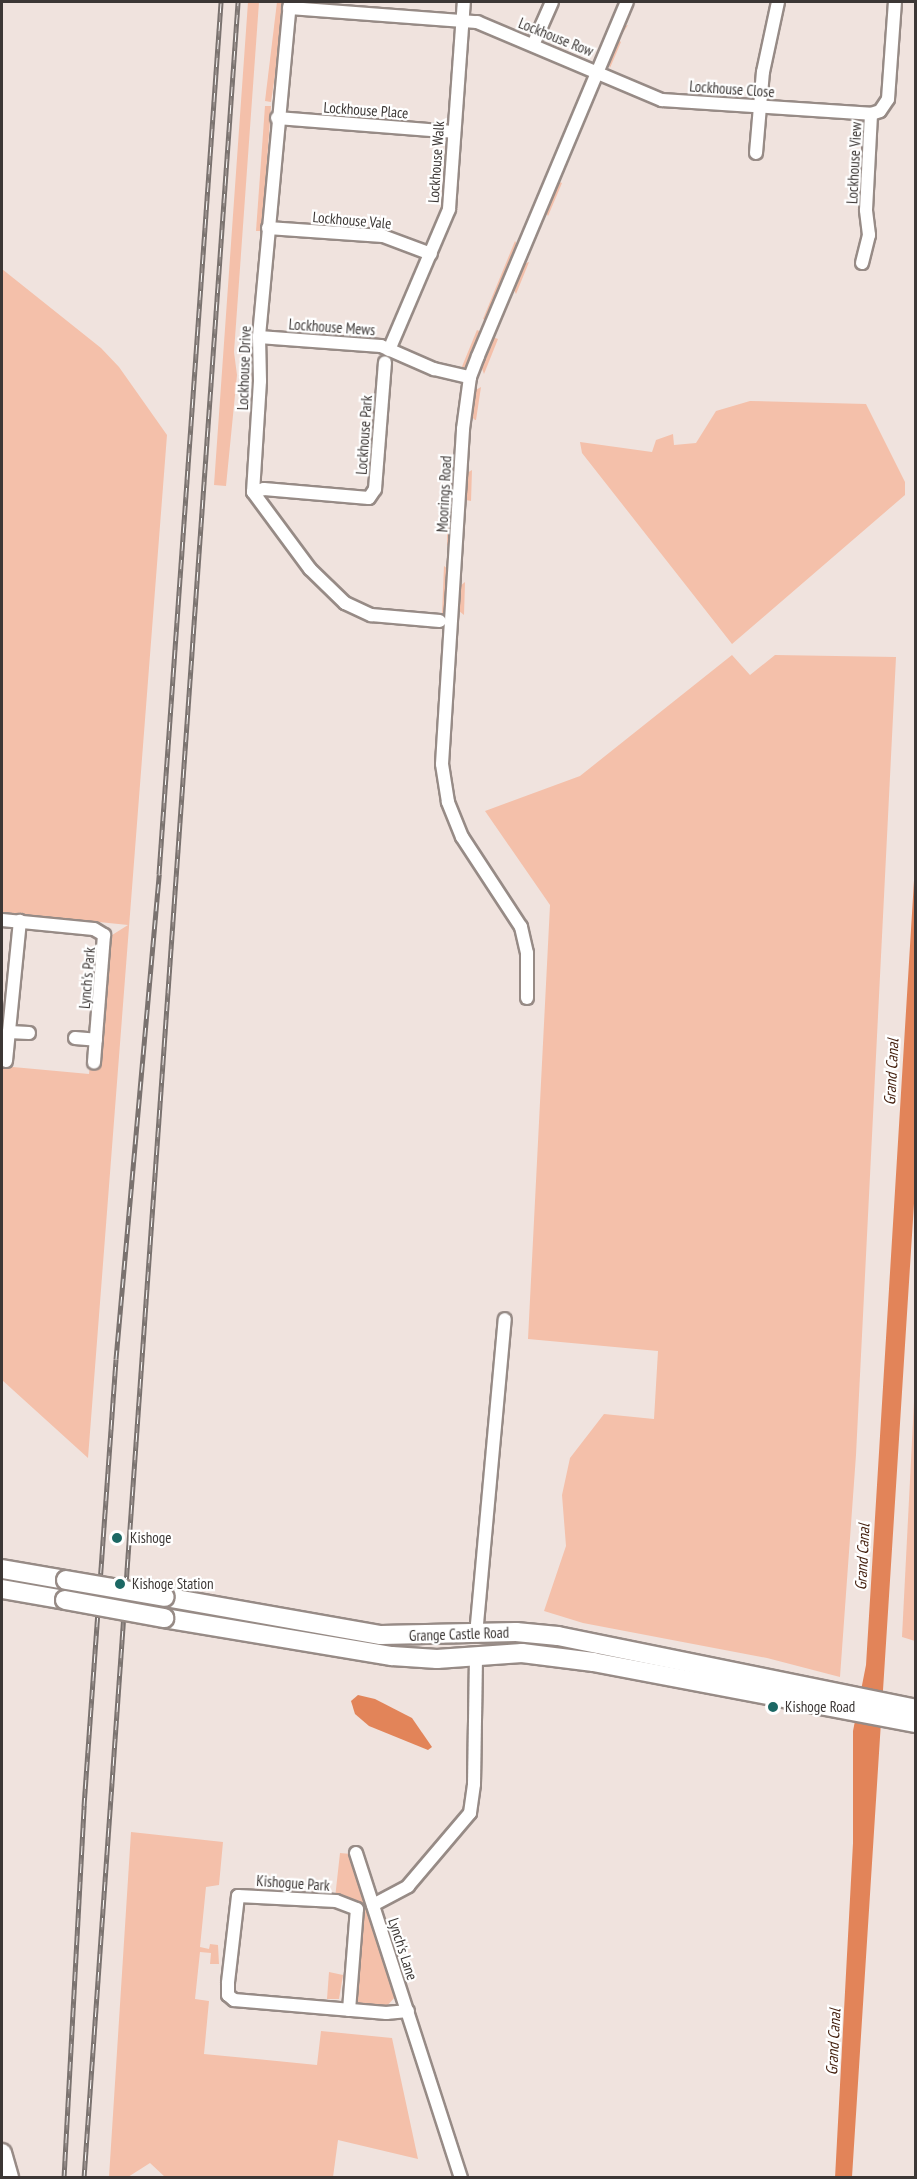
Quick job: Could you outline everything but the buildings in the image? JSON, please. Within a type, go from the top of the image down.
[{"type":"main road","name":"Grange Castle Road","points":[[2,1569],[381,1635],[476,1635],[516,1632],[565,1637],[915,1723]]},
{"type":"main road","name":"Grange Castle Road","points":[[2,1589],[392,1656],[476,1656],[522,1653],[815,1697],[915,1708]]},
{"type":"main road","points":[[2,2153],[9,2178]]},
{"type":"street","name":"Lockhouse Walk","points":[[389,350],[449,209],[464,2]]},
{"type":"street","points":[[533,45],[552,2]]},
{"type":"street","name":"Moorings Road","points":[[527,998],[527,953],[520,927],[462,837],[448,802],[442,764],[463,429],[470,377],[627,2]]},
{"type":"street","points":[[756,153],[763,72],[778,2]]},
{"type":"street","name":"Lockhouse View","points":[[862,263],[869,235],[866,210],[871,114],[880,111],[888,99],[895,2]]},
{"type":"street","name":"Lockhouse Row","points":[[290,4],[462,20],[597,70]]},
{"type":"street","name":"Lockhouse Drive","points":[[253,492],[260,381],[259,337],[277,118],[290,4]]},
{"type":"street","name":"Lockhouse Close","points":[[597,70],[662,100],[871,114]]},
{"type":"street","name":"Lockhouse Place","points":[[277,118],[453,132]]},
{"type":"street","name":"Lockhouse Vale","points":[[268,228],[383,236],[431,254]]},
{"type":"street","name":"Lockhouse Mews","points":[[259,337],[372,344],[434,369],[470,377]]},
{"type":"street","name":"Lockhouse Park","points":[[253,492],[369,498],[375,489],[385,362]]},
{"type":"street","points":[[253,492],[310,569],[345,603],[371,615],[440,621]]},
{"type":"street","name":"Lynch's Park","points":[[2,920],[94,929],[104,935],[94,1063]]},
{"type":"street","points":[[6,1060],[20,921]]},
{"type":"street","points":[[9,1032],[29,1033]]},
{"type":"street","points":[[75,1038],[96,1040]]},
{"type":"street","points":[[476,1635],[505,1318]]},
{"type":"street","name":"Lynch's Lane","points":[[461,2178],[373,1905],[408,1886],[470,1813],[474,1784],[476,1656]]},
{"type":"street","points":[[356,1852],[373,1905]]},
{"type":"street","name":"Kishogue Park","points":[[349,2010],[357,1909],[336,1901],[238,1896],[235,1902],[228,1995],[234,2000],[349,2010],[408,2011]]},
{"type":"shaded area","points":[[248,2],[259,2],[234,352],[237,375],[226,486],[214,485]]},
{"type":"shaded area","points":[[277,2],[284,2],[283,22],[271,102],[265,101]]},
{"type":"shaded area","points":[[628,25],[618,40],[621,42],[610,68],[608,62],[622,27]]},
{"type":"shaded area","points":[[265,106],[271,106],[262,231],[256,231]]},
{"type":"shaded area","points":[[557,181],[562,183],[548,216],[545,211]]},
{"type":"shaded area","points":[[515,241],[518,246],[487,321],[483,319]]},
{"type":"shaded area","points":[[529,262],[516,294],[513,288],[523,264]]},
{"type":"shaded area","points":[[2,269],[101,348],[119,367],[167,435],[88,1458],[2,1380],[2,1066],[89,1074],[101,942],[128,925],[2,912]]},
{"type":"shaded area","points":[[477,330],[482,332],[468,366],[461,369]]},
{"type":"shaded area","points":[[493,337],[498,339],[484,374],[481,366]]},
{"type":"shaded area","points":[[481,387],[475,420],[471,416],[474,391]]},
{"type":"shaded area","points":[[750,401],[866,404],[905,482],[905,495],[732,644],[582,453],[580,442],[652,452],[656,440],[673,434],[674,445],[696,443],[716,411]]},
{"type":"shaded area","points":[[472,470],[471,501],[466,500],[467,473]]},
{"type":"shaded area","points":[[447,509],[452,510],[450,543],[447,546]]},
{"type":"shaded area","points":[[444,566],[449,570],[446,611],[442,614]]},
{"type":"shaded area","points":[[465,582],[464,615],[459,611],[460,586]]},
{"type":"shaded area","points":[[732,655],[750,675],[775,655],[896,657],[856,1455],[840,1677],[767,1658],[583,1623],[544,1611],[566,1546],[562,1495],[570,1458],[604,1414],[654,1419],[658,1351],[528,1339],[550,905],[485,811],[580,776]]},
{"type":"shaded area","points":[[915,864],[915,1188],[852,2177],[835,2178],[853,1843],[853,1731],[866,1665]]},
{"type":"shaded area","points":[[915,1382],[915,1641],[902,1637]]},
{"type":"shaded area","points":[[358,1695],[375,1699],[412,1718],[432,1747],[428,1750],[369,1726],[355,1714],[351,1701]]},
{"type":"shaded area","points":[[131,1832],[223,1842],[219,1885],[206,1887],[200,1947],[209,1949],[210,1944],[218,1945],[219,1964],[210,1964],[211,1953],[200,1952],[195,1999],[209,2001],[204,2054],[317,2065],[321,2031],[392,2038],[418,2159],[338,2140],[333,2177],[165,2177],[150,2163],[128,2177],[109,2177]]},
{"type":"shaded area","points":[[340,1853],[351,1854],[396,1996],[384,2009],[361,2006],[355,1999],[357,1903],[335,1898]]},
{"type":"shaded area","points":[[329,1972],[343,1975],[339,1999],[327,1999]]},
{"type":"railway","points":[[64,2178],[84,1806],[116,1359],[159,874],[221,2]]},
{"type":"railway","points":[[84,2178],[238,2]]},
{"type":"place","name":"Kishoge","points":[[117,1538]]},
{"type":"place","name":"Kishoge Station","points":[[120,1584]]},
{"type":"place","name":"Kishoge Road","points":[[773,1707]]},
{"type":"water label","name":"Grand Canal","points":[[891,1072]]},
{"type":"water label","name":"Grand Canal","points":[[862,1557]]},
{"type":"water label","name":"Grand Canal","points":[[833,2042]]}]
